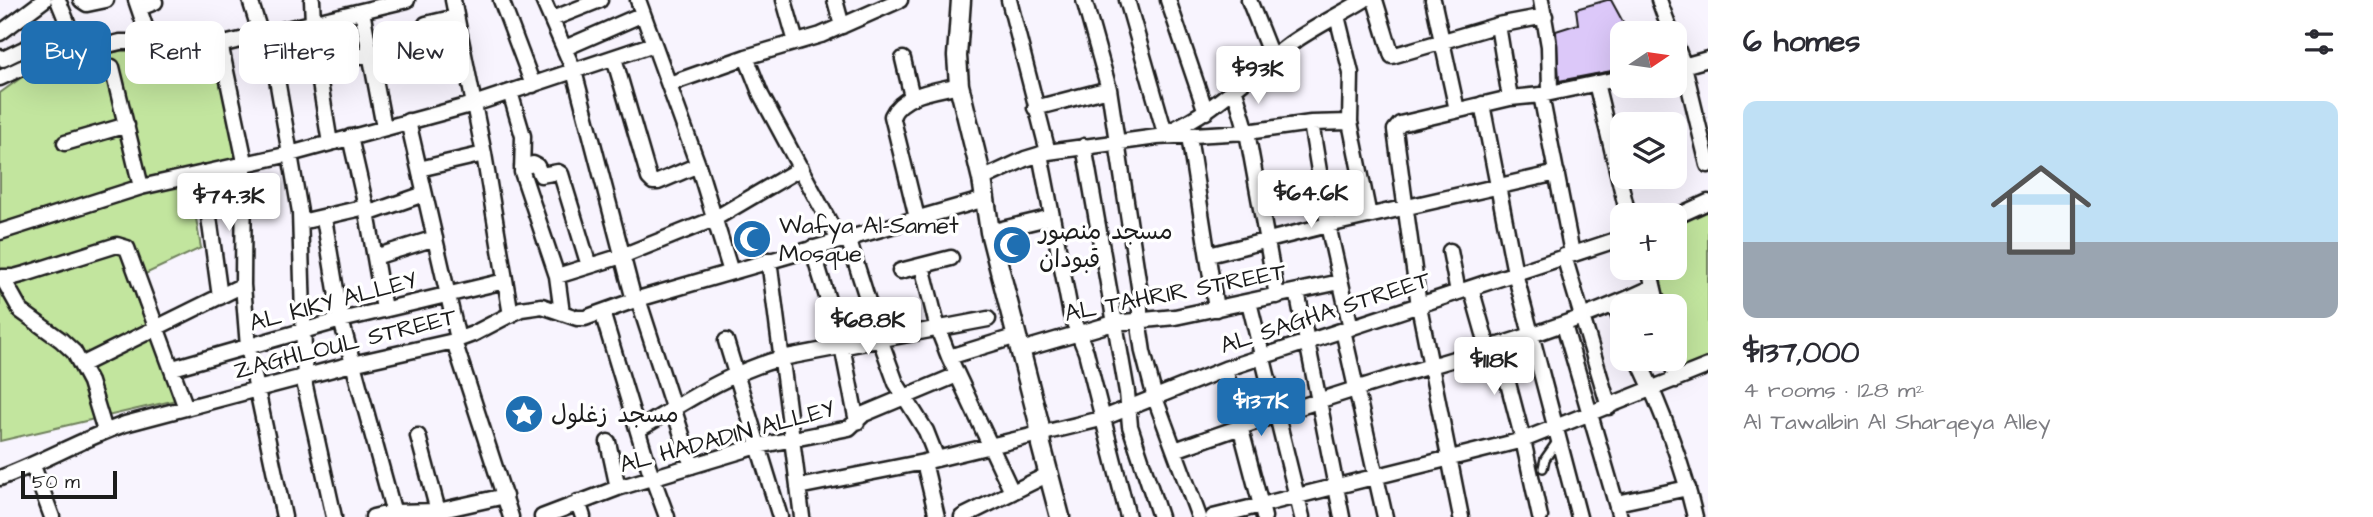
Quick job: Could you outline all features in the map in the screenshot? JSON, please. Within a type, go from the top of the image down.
[{"type":"street","points":[[0,33],[44,0]]},
{"type":"street","points":[[0,57],[4,59],[69,27],[58,0]]},
{"type":"street","points":[[81,0],[86,4],[106,0]]},
{"type":"street","points":[[250,0],[259,21]]},
{"type":"street","points":[[312,0],[312,21]]},
{"type":"street","points":[[320,21],[362,11],[379,3],[407,0]]},
{"type":"street","points":[[453,0],[484,154],[511,315]]},
{"type":"street","points":[[501,0],[533,85]]},
{"type":"street","points":[[543,0],[574,71],[622,256],[692,466]]},
{"type":"street","points":[[552,19],[600,0]]},
{"type":"street","points":[[638,0],[698,165],[731,272]]},
{"type":"street","points":[[784,0],[796,42]]},
{"type":"street","points":[[835,0],[842,26]]},
{"type":"street","points":[[961,0],[957,57],[959,85],[982,179],[990,232],[1060,517]]},
{"type":"street","points":[[1009,0],[1044,153],[1052,217],[1071,315],[1086,352],[1128,517]]},
{"type":"street","points":[[1084,0],[1110,89],[1140,293],[1143,352],[1156,398],[1199,517]]},
{"type":"street","points":[[1127,0],[1161,135]]},
{"type":"street","points":[[1168,0],[1206,112]]},
{"type":"street","points":[[1250,0],[1272,58]]},
{"type":"street","points":[[1161,135],[1206,112],[1272,58],[1306,34],[1364,0]]},
{"type":"street","points":[[1375,0],[1392,56],[1497,25],[1545,16]]},
{"type":"street","points":[[1433,0],[1457,110]]},
{"type":"street","points":[[1541,0],[1550,54],[1546,93],[1568,255],[1609,407]]},
{"type":"street","points":[[1659,0],[1667,21]]},
{"type":"street","points":[[669,83],[842,26],[896,1]]},
{"type":"street","points":[[144,21],[138,4],[155,2]]},
{"type":"street","points":[[362,11],[384,127]]},
{"type":"street","points":[[565,48],[643,14]]},
{"type":"street","points":[[1337,16],[1351,73],[1350,122],[1369,216]]},
{"type":"street","points":[[359,56],[422,43],[425,38],[424,26],[456,18]]},
{"type":"street","points":[[1497,25],[1510,98]]},
{"type":"street","points":[[0,78],[30,64],[125,42]]},
{"type":"street","points":[[0,232],[141,187],[290,154],[474,104],[654,44]]},
{"type":"street","points":[[746,57],[761,95],[844,239],[904,397],[926,431],[937,517]]},
{"type":"street","points":[[614,58],[649,178],[658,183],[698,165]]},
{"type":"street","points":[[903,58],[912,97]]},
{"type":"street","points":[[1687,65],[1708,60]]},
{"type":"street","points":[[112,67],[141,187]]},
{"type":"street","points":[[225,68],[244,164],[243,285],[248,347],[284,517]]},
{"type":"street","points":[[1461,517],[1419,306],[1404,208],[1395,134],[1397,127],[1482,104],[1610,80]]},
{"type":"street","points":[[1596,83],[1625,203]]},
{"type":"street","points":[[275,84],[301,222],[304,376],[334,517]]},
{"type":"street","points":[[320,84],[330,143]]},
{"type":"street","points":[[917,218],[892,116],[899,105],[912,97],[959,85]]},
{"type":"street","points":[[1035,108],[1110,89]]},
{"type":"street","points":[[1236,90],[1247,132],[1277,296]]},
{"type":"street","points":[[510,92],[523,136],[522,167],[557,275],[562,313]]},
{"type":"street","points":[[1687,94],[1708,165]]},
{"type":"street","points":[[1482,104],[1515,273],[1579,517]]},
{"type":"street","points":[[408,121],[456,340],[511,517]]},
{"type":"street","points":[[982,179],[1044,153],[1084,146],[1161,135],[1189,136],[1247,132],[1311,123],[1350,122]]},
{"type":"street","points":[[1311,123],[1357,388],[1385,517]]},
{"type":"street","points":[[65,143],[127,125]]},
{"type":"street","points":[[1189,136],[1216,309]]},
{"type":"street","points":[[350,137],[384,309]]},
{"type":"street","points":[[1084,146],[1127,392],[1130,426],[1160,517]]},
{"type":"street","points":[[419,169],[484,154]]},
{"type":"street","points":[[522,167],[535,164],[541,175],[558,172],[561,174],[589,266]]},
{"type":"street","points":[[557,275],[622,256],[714,219],[801,168]]},
{"type":"street","points":[[203,173],[220,297]]},
{"type":"street","points":[[1209,255],[1557,173]]},
{"type":"street","points":[[301,222],[366,211],[424,194]]},
{"type":"street","name":"ZAGHLOUL STREET","points":[[0,478],[33,466],[105,431],[145,417],[352,363],[456,340],[531,306],[552,309],[577,318],[985,199]]},
{"type":"street","points":[[1687,211],[1708,202]]},
{"type":"street","points":[[990,232],[1052,217]]},
{"type":"street","points":[[324,218],[341,320],[394,515]]},
{"type":"street","points":[[375,257],[435,237]]},
{"type":"street","name":"AL SAGHA STREET","points":[[799,487],[930,461],[1101,419],[1262,356],[1610,241]]},
{"type":"street","points":[[105,431],[90,382],[74,352],[21,311],[1,277],[25,274],[122,245],[131,254],[186,408]]},
{"type":"street","points":[[812,248],[842,346],[857,422]]},
{"type":"street","points":[[1450,251],[1465,290],[1493,347],[1523,440],[1540,517]]},
{"type":"street","points":[[900,271],[951,258]]},
{"type":"street","points":[[769,260],[802,517]]},
{"type":"street","points":[[922,266],[938,329],[949,357],[1012,492]]},
{"type":"street","points":[[1651,280],[1655,294]]},
{"type":"street","name":"AL KIKY ALLEY","points":[[173,368],[341,320],[505,281]]},
{"type":"street","name":"AL TAHRIR STREET","points":[[949,357],[1077,333],[1114,323],[1175,317],[1340,282]]},
{"type":"street","points":[[81,365],[159,329],[243,285]]},
{"type":"street","points":[[1639,294],[1653,287]]},
{"type":"street","points":[[1297,291],[1342,517]]},
{"type":"street","points":[[1249,302],[1303,517]]},
{"type":"street","points":[[1175,450],[1276,414],[1564,325],[1610,308]]},
{"type":"street","points":[[601,312],[667,517]]},
{"type":"street","points":[[638,430],[736,373],[782,358],[988,319]]},
{"type":"street","points":[[1564,325],[1618,510],[1688,488]]},
{"type":"street","points":[[726,341],[780,517]]},
{"type":"street","points":[[1213,517],[1263,511],[1297,496],[1558,433],[1590,414],[1708,366]]},
{"type":"street","points":[[1225,369],[1263,511]]},
{"type":"street","points":[[1644,371],[1688,488],[1695,517]]},
{"type":"street","points":[[1674,371],[1676,380]]},
{"type":"street","name":"AL HADADIN ALLEY","points":[[541,517],[618,488],[758,446],[849,428],[864,414],[957,375]]},
{"type":"street","points":[[418,436],[438,511]]},
{"type":"street","points":[[608,442],[618,488]]},
{"type":"street","points":[[33,466],[52,517]]},
{"type":"street","points":[[962,517],[1049,474]]},
{"type":"street","points":[[373,517],[438,511],[459,512],[505,496]]},
{"type":"street","points":[[578,502],[583,517]]},
{"type":"lane","points":[[1543,468],[1558,433]]},
{"type":"green space","points":[[125,49],[125,84],[221,84],[236,157],[191,189],[201,248],[130,281],[176,400],[0,441],[0,93],[21,78],[21,84],[111,84],[111,53]]},
{"type":"green space","points":[[1708,202],[1708,366],[1676,380],[1676,371],[1687,371],[1687,294],[1655,294],[1652,280],[1687,280],[1687,212]]},
{"type":"building","points":[[1611,0],[1622,21],[1610,21],[1610,71],[1559,81],[1556,31],[1578,24],[1576,9]]},
{"type":"place","name":"Wafya Al-Samet Mosque","points":[[752,239]]},
{"type":"place","name":"مسجد منصور قبودان","points":[[1012,245]]},
{"type":"place","name":"مسجد زغلول","points":[[524,414]]}]
